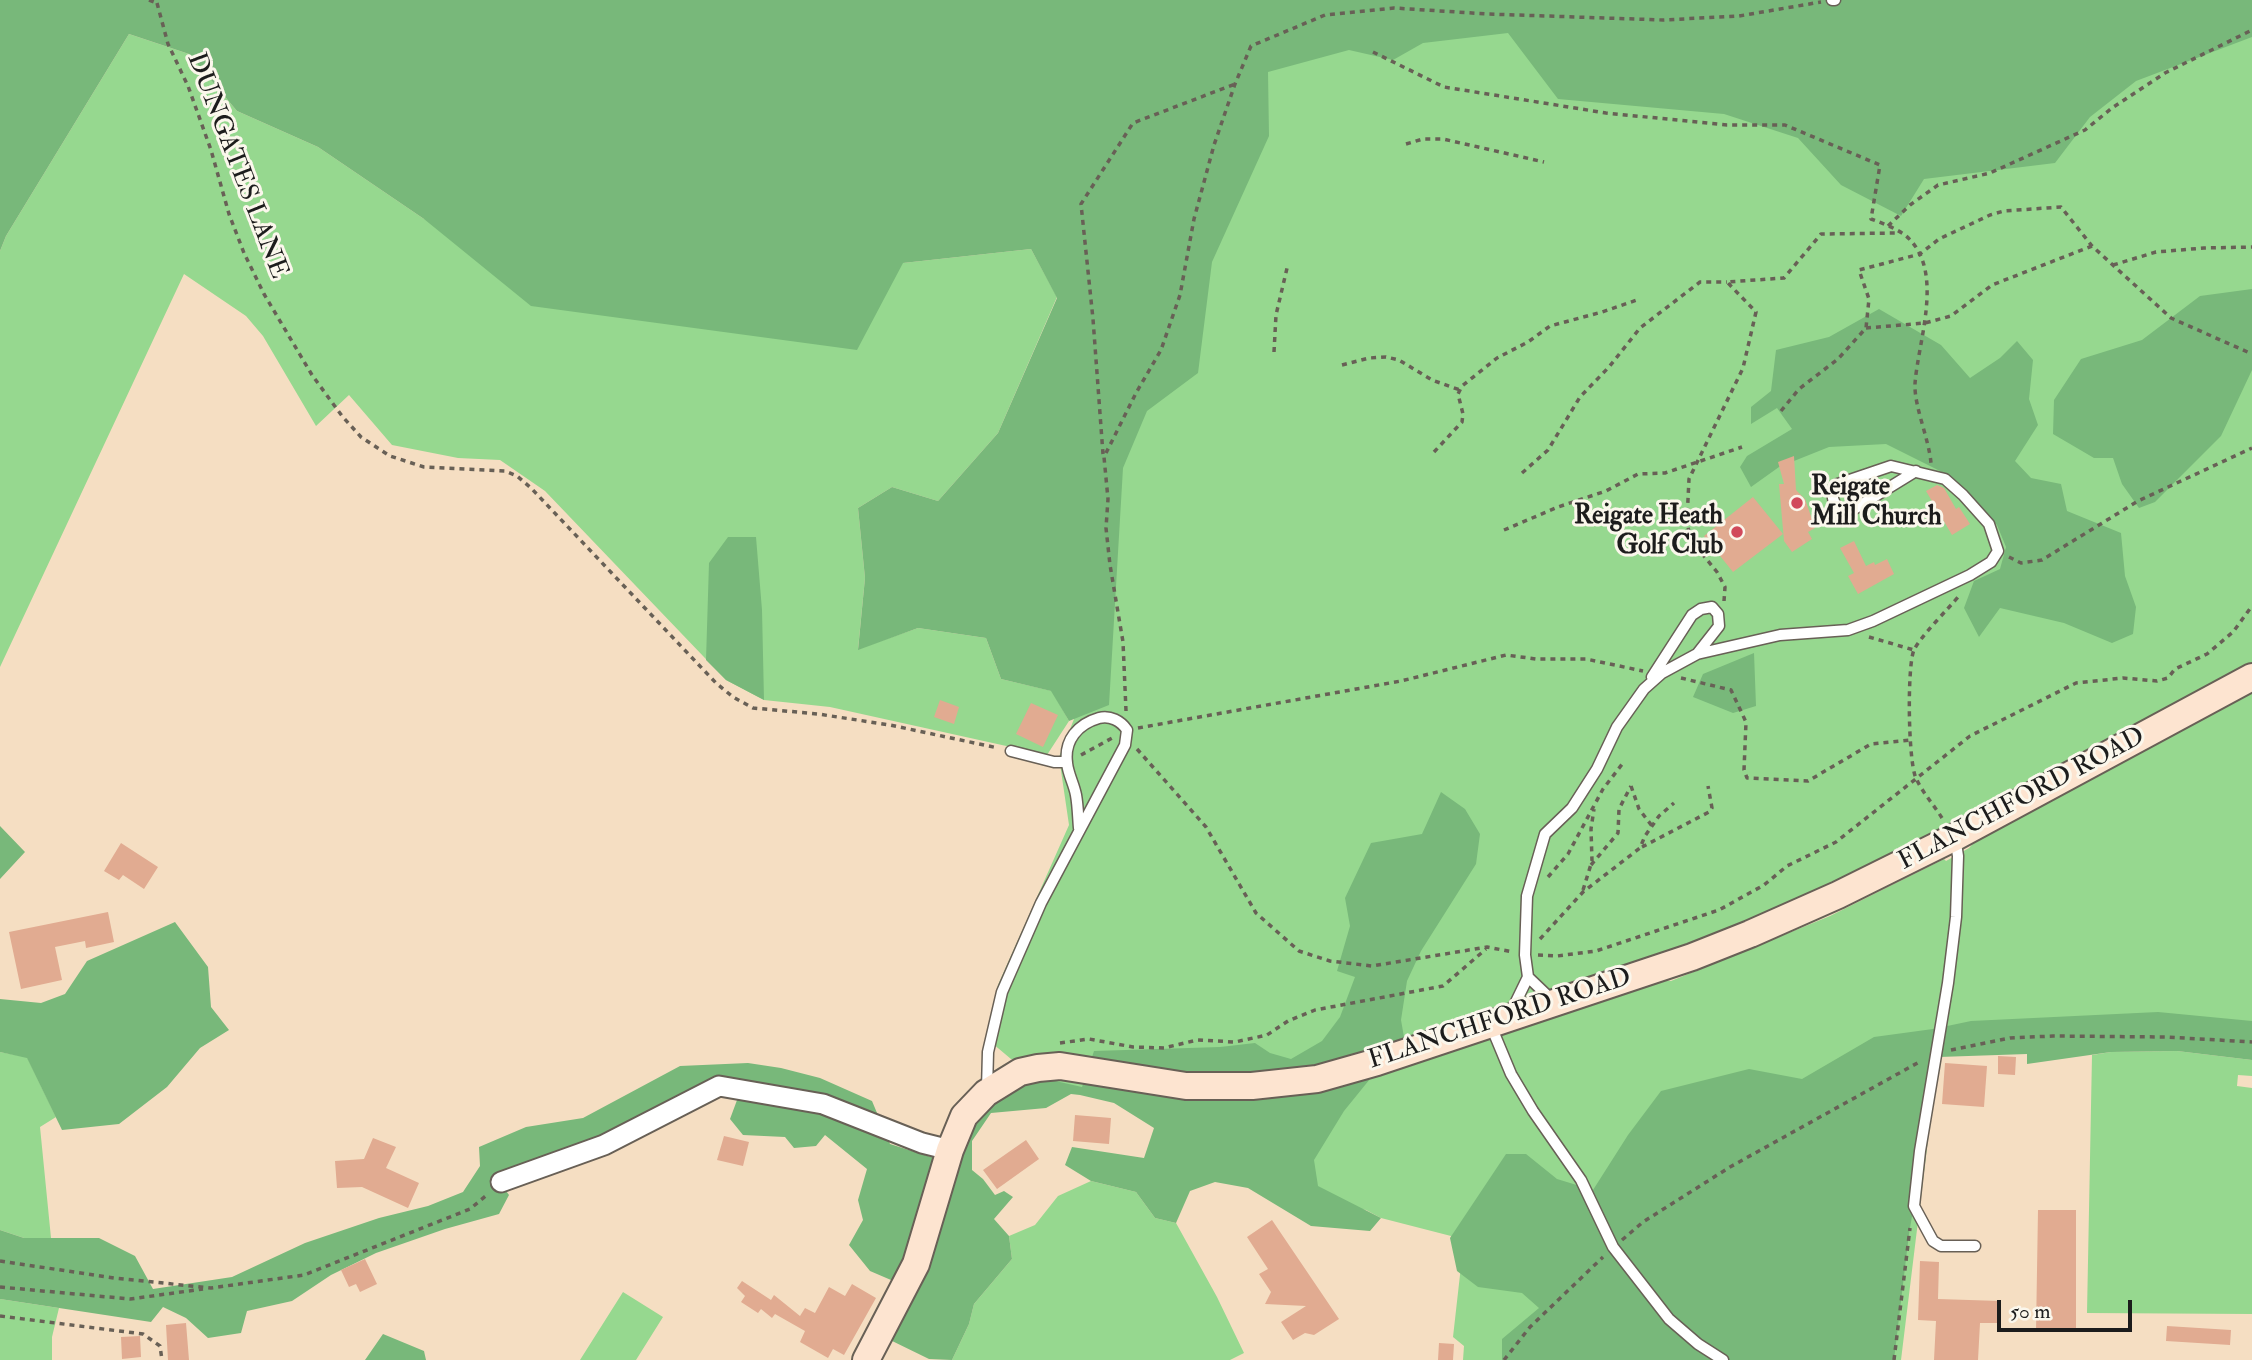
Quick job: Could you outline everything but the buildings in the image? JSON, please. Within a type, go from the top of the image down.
[{"type":"street","name":"FLANCHFORD ROAD","points":[[866,1360],[916,1264],[950,1150],[964,1116],[986,1093],[1020,1072],[1060,1066],[1185,1086],[1252,1086],[1317,1079],[1499,1022],[1692,957],[1838,895],[2074,775],[2252,677]]},
{"type":"street","points":[[501,1182],[604,1145],[719,1086],[823,1104],[922,1143],[950,1150]]},
{"type":"lane","points":[[1658,673],[1697,654],[1780,635],[1848,631],[1970,575],[1991,562],[1998,551],[1989,524],[1975,507],[1945,480],[1932,475],[1916,471],[1896,466],[1886,467],[1838,484],[1834,487],[1832,496],[1837,506],[1851,512],[1916,471]]},
{"type":"lane","points":[[1554,1002],[1528,976],[1525,953],[1528,895],[1545,834],[1572,808],[1597,769],[1618,727],[1658,673],[1696,611],[1706,607],[1716,610],[1718,626],[1697,654]]},
{"type":"lane","points":[[986,1093],[988,1052],[1002,992],[1041,903],[1121,754],[1127,734],[1122,723],[1106,717],[1081,726],[1071,738],[1067,762],[1076,794],[1079,828]]},
{"type":"lane","points":[[1011,751],[1054,762],[1067,762]]},
{"type":"lane","points":[[1955,837],[1958,856],[1956,917],[1947,995],[1920,1151],[1914,1206],[1933,1241],[1941,1247],[1975,1246]]},
{"type":"lane","points":[[1528,976],[1499,1022],[1511,1074],[1581,1180],[1613,1247],[1669,1319],[1698,1344],[1723,1360]]},
{"type":"path","points":[[149,0],[158,1]]},
{"type":"path","points":[[1104,457],[1161,349],[1180,295],[1194,219],[1214,145],[1251,46],[1325,15],[1394,9],[1663,20],[1739,16],[1833,0]]},
{"type":"path","name":"DUNGATES LANE","points":[[158,1],[168,44],[188,86],[244,253],[264,295],[312,375],[361,437],[390,456],[424,467],[489,469],[517,476],[716,683],[753,708],[890,725],[1011,751]]},
{"type":"path","points":[[1888,226],[1910,205],[1938,186],[1990,173],[2085,130],[2112,108],[2165,74],[2252,30]]},
{"type":"path","points":[[1373,52],[1444,87],[1606,113],[1727,125],[1785,125],[1880,165],[1871,219],[1900,233],[1920,254],[1927,279],[1925,323],[1915,387],[1932,475]]},
{"type":"path","points":[[1235,83],[1133,123],[1081,204],[1108,499],[1106,528],[1123,642],[1127,734],[1206,827],[1256,913],[1299,951],[1330,961],[1371,966],[1487,947],[1557,956],[1597,951],[1719,910],[1765,885],[1787,866],[1836,842],[1970,736],[2076,683],[2123,678],[2157,681],[2168,678],[2175,669],[2207,654],[2233,632],[2252,606]]},
{"type":"path","points":[[1406,144],[1423,139],[1443,139],[1544,162]]},
{"type":"path","points":[[1781,411],[1799,389],[1838,359],[1866,328],[1869,299],[1859,270],[1920,254],[1939,239],[2004,211],[2061,207],[2092,246],[2171,318],[2252,354]]},
{"type":"path","points":[[1522,473],[1548,450],[1580,397],[1609,367],[1640,328],[1700,282],[1784,278],[1822,234],[1900,233]]},
{"type":"path","points":[[1866,328],[1925,323],[1951,316],[1992,285],[2092,246]]},
{"type":"path","points":[[2113,265],[2156,252],[2252,247]]},
{"type":"path","points":[[1274,352],[1276,315],[1288,264]]},
{"type":"path","points":[[1718,626],[1724,609],[1725,587],[1717,572],[1690,539],[1689,479],[1743,368],[1756,312],[1727,282]]},
{"type":"path","points":[[1434,452],[1462,422],[1463,414],[1458,394],[1460,390],[1497,358],[1528,342],[1550,326],[1637,300]]},
{"type":"path","points":[[1342,365],[1368,358],[1399,360],[1432,380],[1460,390]]},
{"type":"path","points":[[1504,530],[1558,507],[1606,491],[1638,474],[1665,473],[1742,447]]},
{"type":"path","points":[[1998,551],[2021,563],[2042,560],[2138,501],[2252,448]]},
{"type":"path","points":[[1955,837],[1916,779],[1913,769],[1910,740],[1914,650],[1961,593],[1970,575]]},
{"type":"path","points":[[1848,631],[1914,650]]},
{"type":"path","points":[[1067,762],[1127,734],[1401,681],[1506,655],[1536,659],[1586,659],[1731,690],[1746,722],[1744,770],[1747,778],[1808,781],[1871,744],[1910,740]]},
{"type":"path","points":[[1528,895],[1568,854],[1603,789],[1623,763]]},
{"type":"path","points":[[1591,865],[1618,834],[1619,809],[1631,786],[1639,808],[1652,826]]},
{"type":"path","points":[[1525,953],[1583,892],[1640,848],[1710,812],[1712,808],[1708,786]]},
{"type":"path","points":[[1640,848],[1652,826],[1674,803]]},
{"type":"path","points":[[1583,892],[1591,865],[1591,829],[1595,804]]},
{"type":"path","points":[[1057,1043],[1089,1040],[1133,1047],[1164,1048],[1197,1040],[1235,1042],[1268,1035],[1289,1021],[1315,1010],[1443,986],[1487,947]]},
{"type":"path","points":[[0,1287],[130,1299],[304,1275],[470,1209],[501,1182]]},
{"type":"path","points":[[1894,1360],[1914,1206]]},
{"type":"path","points":[[1504,1360],[1530,1327],[1613,1247]]},
{"type":"path","points":[[0,1261],[114,1279],[211,1288]]},
{"type":"path","points":[[0,1316],[143,1334],[160,1346],[162,1360]]},
{"type":"green space","points":[[0,0],[2252,0],[2252,37],[2136,81],[2090,117],[2055,163],[1924,179],[1901,216],[1841,185],[1798,138],[1724,114],[1558,99],[1508,33],[1423,43],[1393,60],[1349,50],[1268,72],[1269,136],[1212,262],[1198,373],[1147,411],[1123,468],[1109,705],[1069,721],[1051,691],[1001,679],[986,638],[918,628],[858,650],[865,578],[858,508],[892,487],[938,501],[998,433],[1057,298],[1031,249],[903,263],[857,350],[531,306],[424,219],[318,147],[237,111],[189,54],[129,34],[6,236],[0,251]]},
{"type":"green space","points":[[1501,0],[2252,0],[2252,665],[1897,854],[1720,936],[1620,974],[1671,981],[1830,916],[1944,859],[1946,861],[1969,848],[1983,833],[2252,692],[2252,1054],[2170,1045],[1939,1050],[1901,1360],[1463,1360],[1464,1346],[1453,1337],[1461,1266],[1451,1236],[1381,1218],[1366,1210],[1347,1206],[1194,1113],[1020,1083],[1019,1059],[1011,1059],[986,1038],[998,985],[1069,825],[1059,757],[1074,719],[1060,97]]},
{"type":"green space","points":[[129,34],[189,54],[237,111],[318,147],[424,219],[903,263],[1031,249],[1057,297],[998,433],[938,501],[892,487],[858,508],[865,578],[858,649],[918,628],[986,638],[1001,679],[1052,691],[1069,721],[1047,755],[830,707],[764,700],[726,680],[545,491],[500,460],[458,458],[392,445],[349,395],[316,426],[263,336],[246,316],[184,274],[0,667],[0,251],[6,236]]},
{"type":"green space","points":[[2252,289],[2252,370],[2221,436],[2155,502],[2139,508],[2122,484],[2113,458],[2094,458],[2053,434],[2054,400],[2081,359],[2142,340],[2200,296]]},
{"type":"green space","points":[[1879,309],[1941,345],[1970,378],[2000,358],[2017,341],[2033,360],[2029,399],[2038,425],[2015,461],[2031,478],[2061,484],[2067,511],[2121,533],[2125,576],[2136,607],[2133,634],[2112,643],[2064,623],[2000,608],[1979,637],[1964,608],[1974,581],[2000,569],[2006,547],[1997,525],[1952,477],[1886,444],[1829,447],[1779,467],[1751,487],[1740,467],[1747,456],[1792,429],[1777,408],[1751,424],[1751,407],[1771,391],[1776,350],[1829,337]]},
{"type":"green space","points":[[728,537],[756,537],[762,610],[764,700],[726,680],[706,660],[709,563]]},
{"type":"green space","points":[[1754,653],[1756,706],[1733,713],[1693,697],[1703,674]]},
{"type":"green space","points":[[1441,792],[1465,809],[1480,834],[1476,864],[1421,951],[1407,981],[1401,1020],[1404,1037],[1344,1111],[1314,1160],[1318,1186],[1381,1218],[1370,1231],[1311,1226],[1248,1188],[1215,1182],[1190,1191],[1176,1223],[1155,1218],[1136,1192],[1091,1181],[1065,1165],[1072,1147],[1144,1158],[1154,1128],[1114,1103],[1071,1094],[1046,1108],[991,1113],[972,1141],[972,1170],[995,1195],[1004,1191],[1013,1197],[994,1219],[1009,1236],[1012,1259],[974,1304],[969,1324],[952,1360],[929,1359],[886,1338],[905,1286],[870,1271],[849,1245],[863,1220],[858,1200],[867,1169],[825,1135],[816,1146],[794,1148],[785,1137],[743,1135],[730,1119],[743,1084],[713,1078],[588,1143],[496,1177],[509,1195],[499,1214],[376,1253],[331,1275],[292,1301],[247,1311],[241,1333],[208,1338],[186,1318],[163,1307],[151,1322],[0,1299],[0,1230],[24,1238],[99,1238],[135,1256],[153,1289],[232,1277],[305,1243],[379,1218],[428,1206],[463,1192],[480,1166],[479,1147],[526,1127],[583,1118],[680,1066],[748,1063],[820,1078],[872,1101],[890,1144],[931,1157],[957,1157],[982,1105],[995,1092],[1042,1078],[1082,1087],[1094,1051],[1220,1047],[1255,1043],[1270,1053],[1291,1059],[1322,1041],[1340,1017],[1355,977],[1337,971],[1350,926],[1345,898],[1371,843],[1422,834]]},
{"type":"green space","points":[[0,826],[25,852],[0,879]]},
{"type":"green space","points":[[175,922],[208,967],[211,1007],[229,1030],[200,1048],[167,1087],[119,1124],[62,1130],[27,1058],[0,1052],[0,999],[41,1003],[65,994],[87,961]]},
{"type":"green space","points":[[2158,1012],[2252,1021],[2252,1060],[2177,1051],[2111,1052],[2027,1064],[2027,1054],[1939,1057],[1909,1234],[1894,1360],[1502,1360],[1502,1339],[1539,1308],[1522,1293],[1478,1287],[1457,1271],[1450,1238],[1506,1154],[1526,1154],[1557,1179],[1593,1190],[1628,1135],[1661,1091],[1749,1069],[1802,1079],[1874,1037],[1971,1021]]},
{"type":"green space","points":[[2177,1051],[2252,1060],[2252,1076],[2238,1075],[2237,1086],[2252,1088],[2252,1314],[2087,1313],[2092,1055],[2111,1052]]},
{"type":"green space","points":[[0,1052],[27,1057],[56,1117],[40,1127],[51,1238],[24,1238],[0,1230]]},
{"type":"green space","points":[[1091,1181],[1136,1192],[1155,1218],[1176,1223],[1244,1353],[1230,1360],[952,1360],[969,1324],[974,1304],[1012,1259],[1009,1236],[1035,1225],[1058,1196]]},
{"type":"green space","points":[[623,1292],[663,1317],[636,1360],[580,1360]]},
{"type":"green space","points":[[0,1299],[59,1308],[52,1337],[52,1360],[0,1360]]},
{"type":"green space","points":[[383,1334],[424,1351],[426,1360],[365,1360]]},
{"type":"place","name":"Reigate Mill Church","points":[[1797,503]]},
{"type":"place","name":"Reigate Heath Golf Club","points":[[1737,532]]}]
